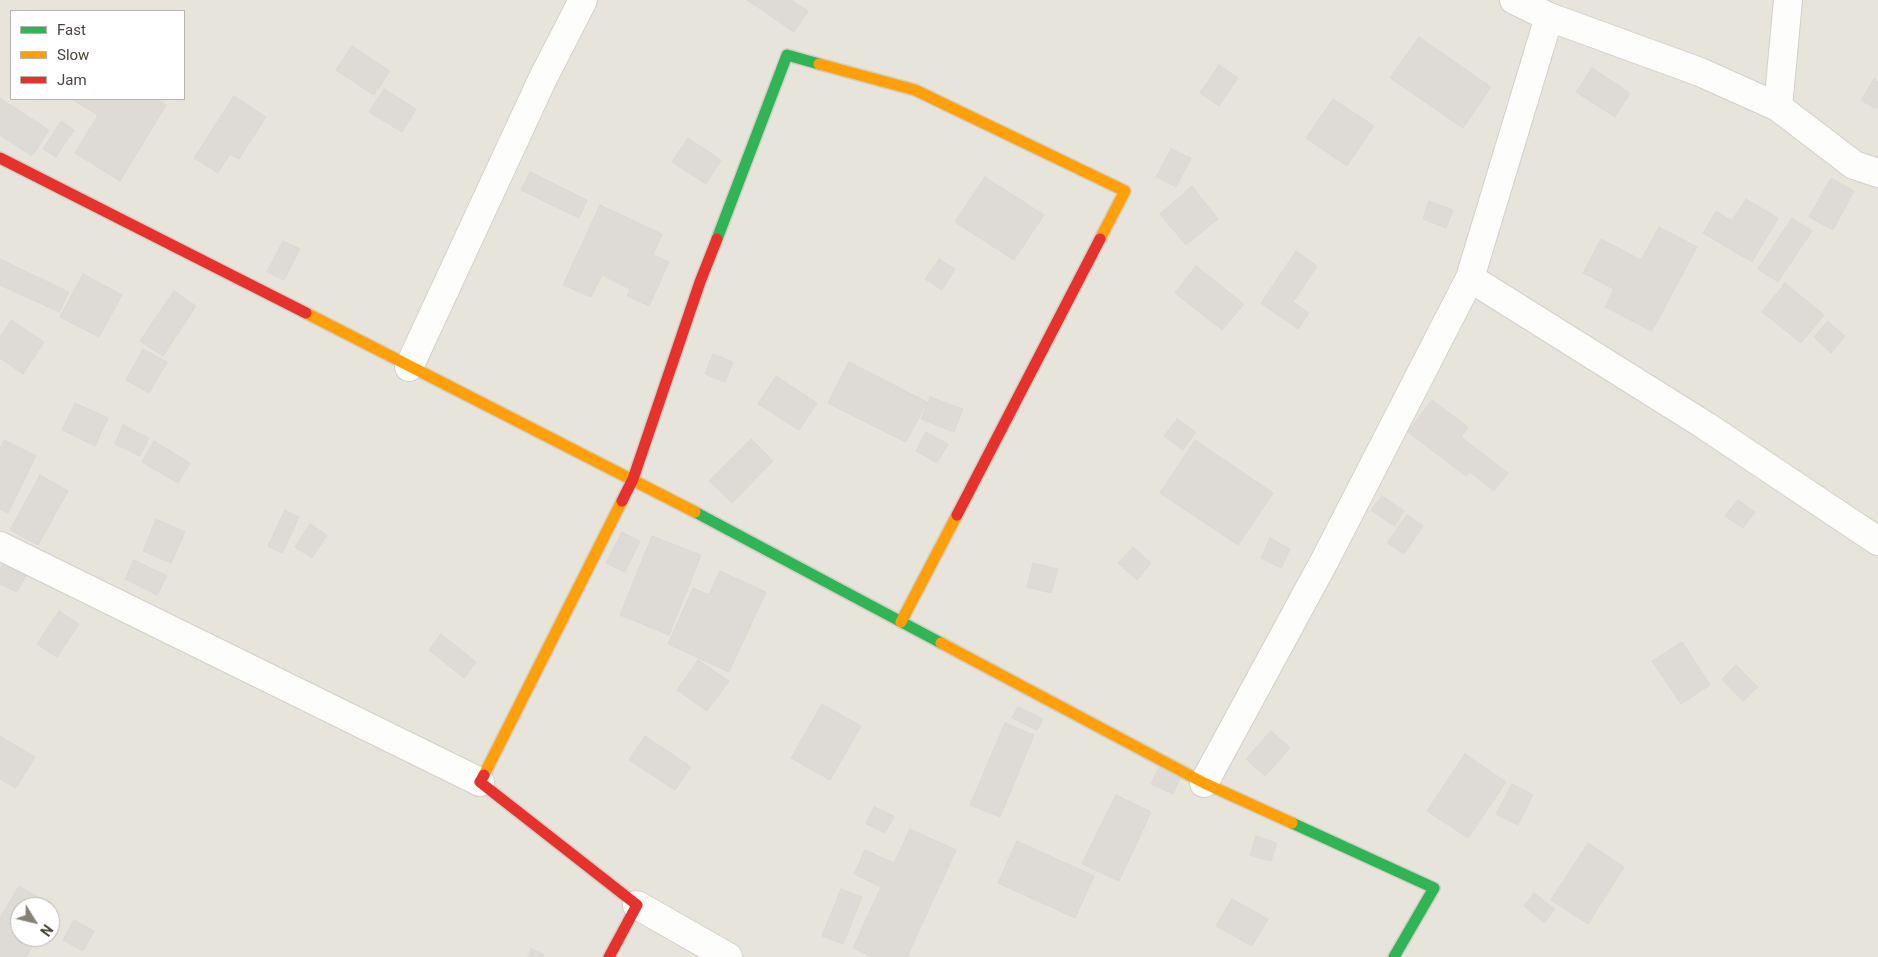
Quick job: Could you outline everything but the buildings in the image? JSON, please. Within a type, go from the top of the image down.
[{"type":"street","points":[[409,366],[543,78],[583,0]]},
{"type":"street","points":[[1514,0],[1549,17],[1700,72],[1778,107],[1854,165],[1878,173]]},
{"type":"street","points":[[1778,107],[1788,0]]},
{"type":"street","points":[[1204,783],[1325,560],[1470,278],[1549,17]]},
{"type":"street","points":[[480,782],[633,479],[700,282],[787,54],[915,90],[1125,191],[901,622]]},
{"type":"street","points":[[0,158],[633,479],[1204,783],[1434,888],[1394,957]]},
{"type":"street","points":[[1470,278],[1706,426],[1878,541]]},
{"type":"street","points":[[0,546],[165,629],[480,782],[636,905],[728,957]]},
{"type":"street","points":[[609,957],[636,905]]},
{"type":"shaded area","points":[[0,0],[1878,0],[1878,957],[0,957]]},
{"type":"traffic: fast","points":[[717,239],[787,55],[819,64]]},
{"type":"traffic: fast","points":[[695,512],[941,643]]},
{"type":"traffic: fast","points":[[1292,823],[1434,888],[1394,957]]},
{"type":"traffic: slow","points":[[819,64],[915,90],[1125,191],[1100,239]]},
{"type":"traffic: slow","points":[[306,313],[695,512]]},
{"type":"traffic: slow","points":[[484,775],[622,501]]},
{"type":"traffic: slow","points":[[901,622],[957,515]]},
{"type":"traffic: slow","points":[[941,643],[1204,783],[1292,823]]},
{"type":"traffic: jam","points":[[0,158],[306,313]]},
{"type":"traffic: jam","points":[[622,501],[633,479],[700,282],[717,239]]},
{"type":"traffic: jam","points":[[957,515],[1100,239]]},
{"type":"traffic: jam","points":[[484,775],[480,782],[637,905],[609,957]]}]
